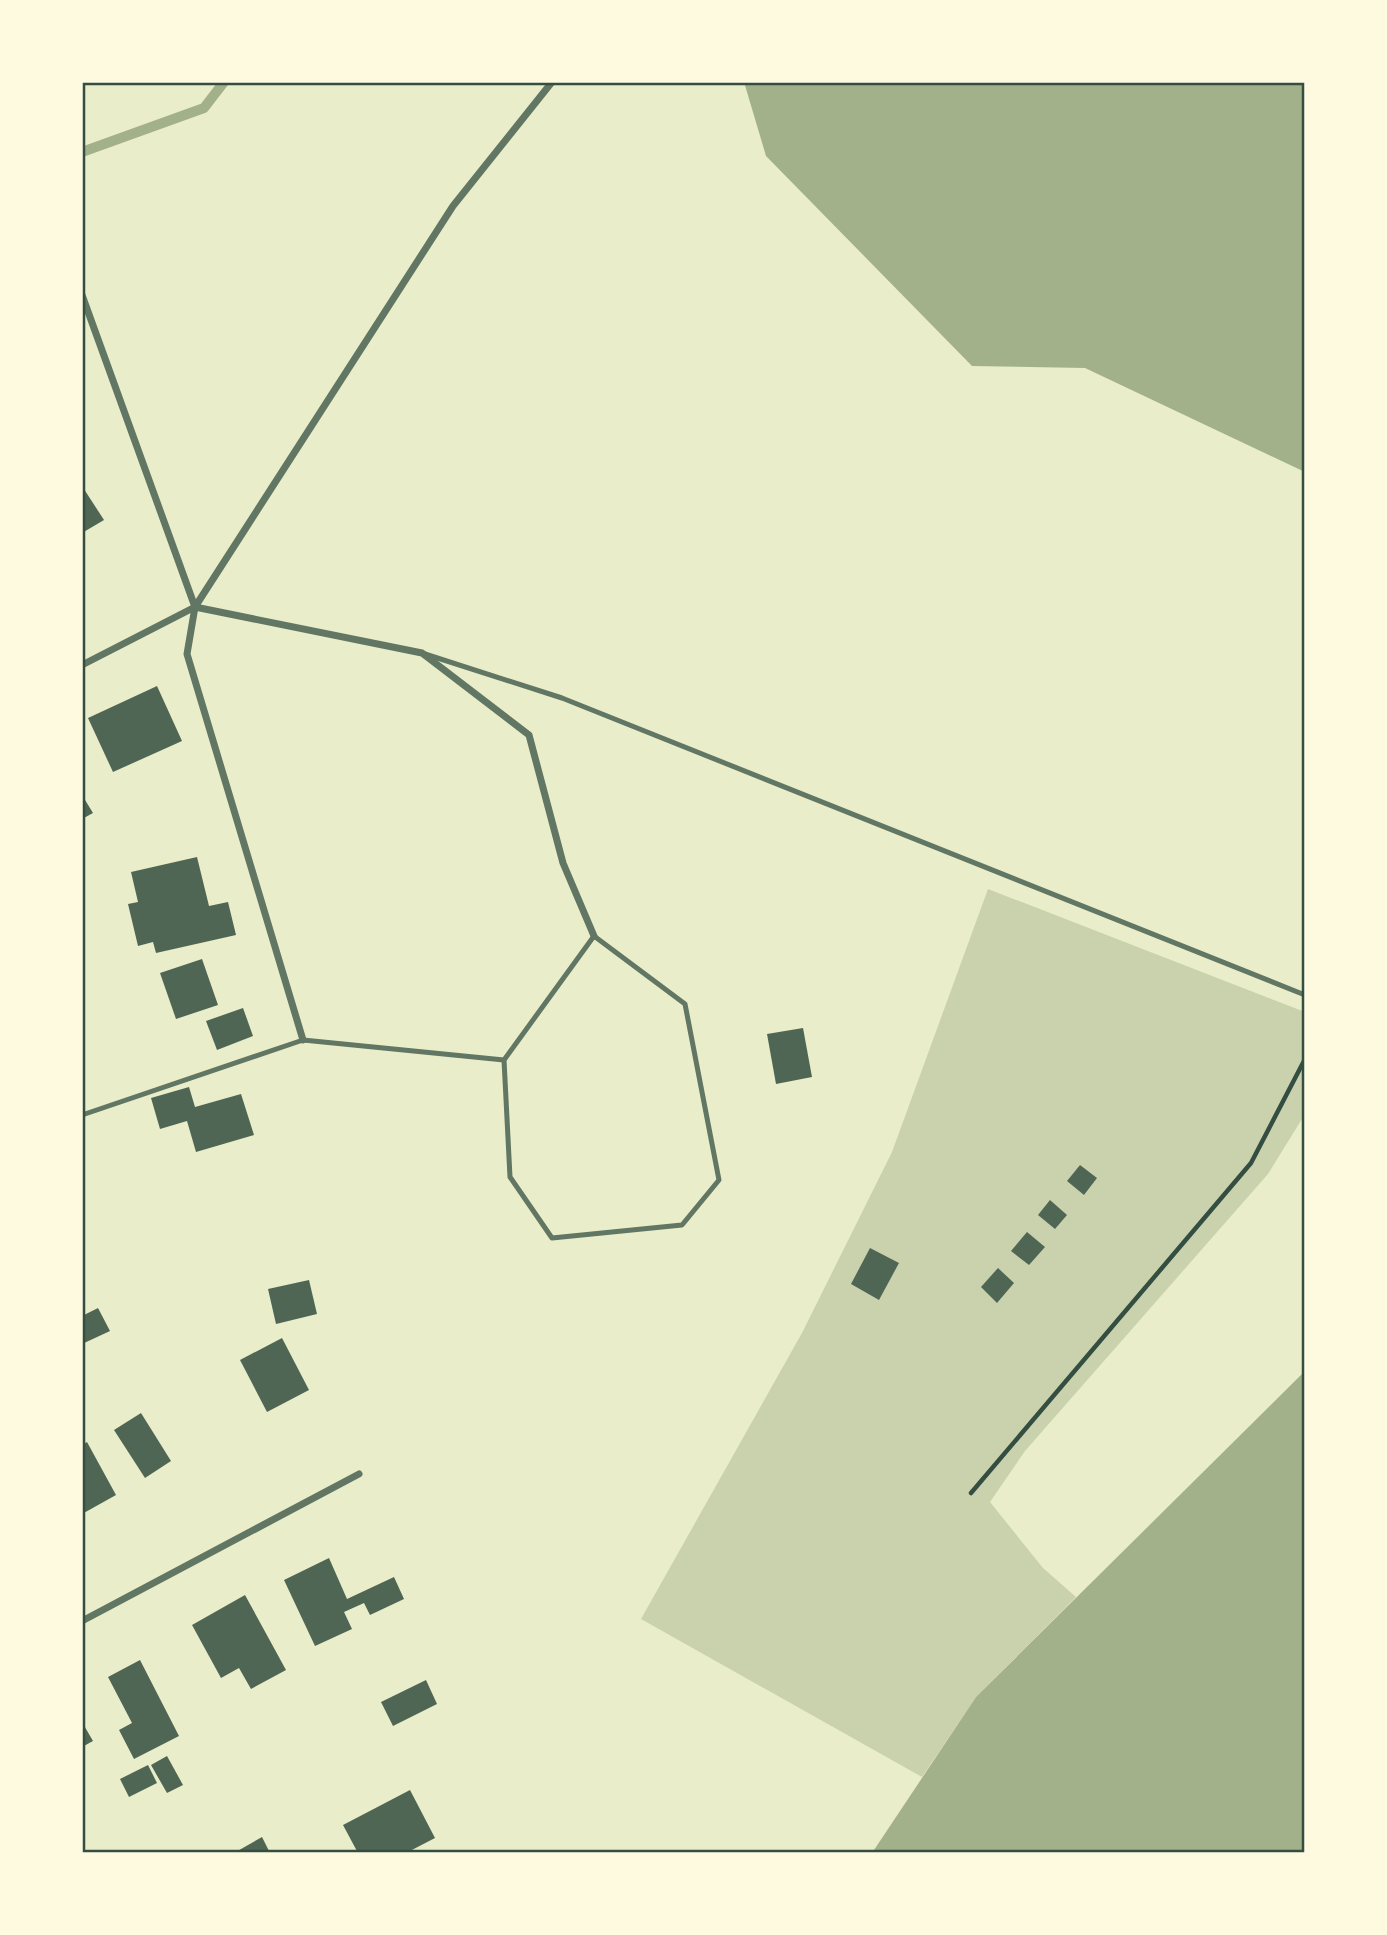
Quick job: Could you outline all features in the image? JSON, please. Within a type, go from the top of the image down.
[{"type":"street","points":[[303,1040],[187,654],[195,607],[453,206],[552,82]]},
{"type":"street","points":[[82,295],[195,607]]},
{"type":"street","points":[[82,665],[195,607],[422,653],[529,735],[563,863],[594,936]]},
{"type":"street","points":[[82,1622],[359,1474]]},
{"type":"lane","points":[[422,653],[562,698],[1305,995]]},
{"type":"lane","points":[[594,936],[685,1003],[719,1180],[682,1225],[552,1238],[510,1177],[505,1060],[594,936]]},
{"type":"lane","points":[[82,1115],[303,1040],[505,1060]]},
{"type":"path","points":[[971,1493],[1251,1163],[1305,1059]]},
{"type":"shaded area","points":[[744,82],[1305,82],[1305,472],[1085,368],[972,366],[766,156]]},
{"type":"shaded area","points":[[988,889],[1305,1012],[1305,1114],[1268,1174],[1025,1451],[990,1502],[1043,1568],[1076,1597],[976,1697],[922,1777],[641,1619],[802,1333],[892,1152]]},
{"type":"shaded area","points":[[1305,1371],[1305,1853],[872,1853],[976,1697]]},
{"type":"building","points":[[82,486],[104,520],[82,533]]},
{"type":"building","points":[[157,686],[182,741],[113,772],[88,718]]},
{"type":"building","points":[[82,795],[93,813],[82,819]]},
{"type":"building","points":[[197,857],[209,906],[228,902],[236,935],[156,953],[153,942],[138,946],[128,904],[138,902],[131,872]]},
{"type":"building","points":[[202,959],[218,1005],[176,1019],[160,973]]},
{"type":"building","points":[[243,1008],[253,1036],[217,1050],[206,1021]]},
{"type":"building","points":[[803,1028],[812,1077],[776,1084],[767,1034]]},
{"type":"building","points":[[189,1087],[195,1107],[241,1094],[254,1135],[196,1152],[187,1121],[160,1129],[151,1098]]},
{"type":"building","points":[[1080,1165],[1097,1178],[1084,1195],[1067,1181]]},
{"type":"building","points":[[1050,1200],[1067,1215],[1055,1229],[1038,1215]]},
{"type":"building","points":[[1027,1232],[1045,1247],[1029,1265],[1011,1251]]},
{"type":"building","points":[[870,1248],[899,1263],[879,1300],[851,1284]]},
{"type":"building","points":[[998,1268],[1014,1283],[997,1303],[981,1287]]},
{"type":"building","points":[[309,1280],[317,1314],[276,1324],[268,1289]]},
{"type":"building","points":[[98,1308],[110,1331],[82,1344],[82,1316]]},
{"type":"building","points":[[282,1338],[309,1390],[267,1412],[240,1360]]},
{"type":"building","points":[[141,1413],[171,1461],[145,1478],[114,1430]]},
{"type":"building","points":[[87,1442],[116,1495],[82,1514],[82,1445]]},
{"type":"building","points":[[329,1558],[347,1599],[394,1577],[404,1599],[370,1615],[364,1603],[344,1612],[352,1629],[315,1646],[284,1580]]},
{"type":"building","points":[[245,1595],[286,1670],[251,1689],[239,1668],[221,1678],[192,1625]]},
{"type":"building","points":[[140,1660],[179,1736],[134,1759],[119,1730],[132,1723],[108,1677]]},
{"type":"building","points":[[426,1680],[437,1704],[393,1726],[381,1702]]},
{"type":"building","points":[[82,1722],[93,1741],[82,1747]]},
{"type":"building","points":[[167,1756],[183,1785],[167,1793],[151,1765]]},
{"type":"building","points":[[148,1765],[157,1783],[129,1797],[120,1779]]},
{"type":"building","points":[[410,1790],[435,1838],[406,1853],[358,1853],[343,1825]]},
{"type":"building","points":[[262,1837],[270,1853],[234,1853]]},
{"type":"waterway","points":[[82,152],[204,108],[224,82]]}]
